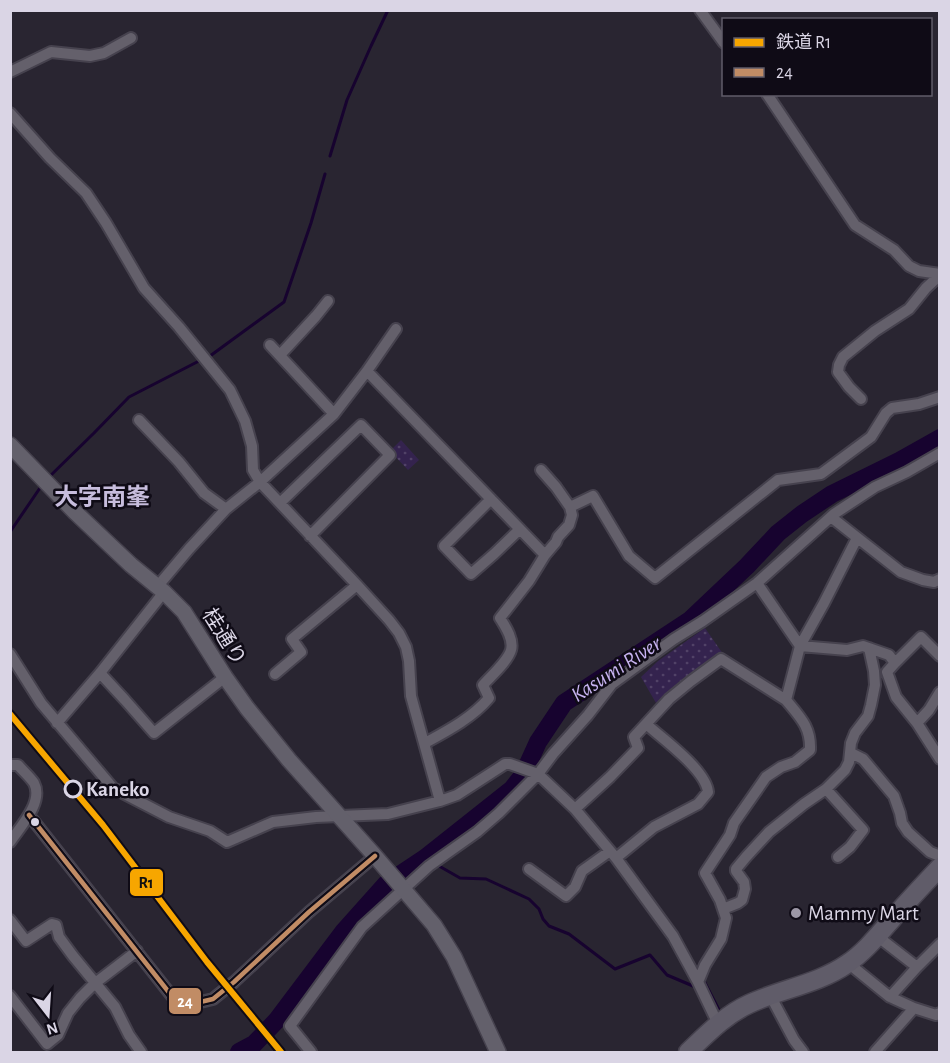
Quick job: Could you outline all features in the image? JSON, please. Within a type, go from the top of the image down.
[{"type":"main road","points":[[688,1053],[718,1024],[747,1004],[821,977],[848,963],[865,949],[930,883],[939,867]]},
{"type":"street","points":[[700,10],[722,42]]},
{"type":"street","points":[[10,72],[51,52],[90,56],[104,53],[131,38]]},
{"type":"street","points":[[768,96],[855,225],[894,250],[909,266],[919,271],[939,274]]},
{"type":"street","points":[[10,113],[50,159],[86,193],[144,288],[230,390],[245,421],[252,446],[253,470],[260,482],[399,633],[406,647],[411,696],[440,801]]},
{"type":"street","points":[[861,399],[838,372],[843,357],[851,348],[909,309],[939,274]]},
{"type":"street","points":[[280,355],[328,301]]},
{"type":"street","points":[[57,723],[100,674],[189,549],[226,509],[260,482],[334,414],[396,329]]},
{"type":"street","points":[[270,345],[334,414]]},
{"type":"street","points":[[367,371],[545,555]]},
{"type":"street","points":[[570,507],[593,496],[629,556],[655,578],[778,480],[821,474],[871,437],[886,413],[892,408],[939,398]]},
{"type":"street","points":[[139,420],[179,462],[204,493],[226,509]]},
{"type":"street","points":[[280,503],[361,425],[390,455],[310,536]]},
{"type":"street","name":"桂通り","points":[[10,445],[131,565],[184,612],[247,708],[289,760],[403,889]]},
{"type":"street","points":[[311,1053],[290,1026],[362,927],[434,862],[477,832],[499,813],[538,774],[612,684],[757,583],[831,517],[874,487],[907,472],[939,453]]},
{"type":"street","points":[[425,743],[454,727],[489,698],[483,685],[503,663],[511,650],[510,638],[501,618],[569,525],[572,515],[570,507],[541,470]]},
{"type":"street","points":[[491,499],[444,546],[464,567],[471,574],[520,529]]},
{"type":"street","points":[[831,517],[902,572],[918,579],[934,582],[939,579]]},
{"type":"street","points":[[786,700],[800,646],[857,538]]},
{"type":"street","points":[[757,583],[800,646]]},
{"type":"street","points":[[275,674],[301,652],[292,639],[357,585]]},
{"type":"street","points":[[939,656],[921,636],[887,672],[896,697],[917,723],[939,759]]},
{"type":"street","points":[[800,646],[847,650],[863,646],[889,655],[895,663]]},
{"type":"street","points":[[723,909],[742,900],[744,882],[736,869],[746,857],[769,832],[826,789],[845,770],[855,733],[868,716],[875,685],[869,648]]},
{"type":"street","points":[[10,654],[41,703],[113,788],[169,818],[210,831],[227,842],[273,822],[388,814],[440,801],[457,795],[505,764],[538,774],[575,809],[613,855],[673,936],[718,1024]]},
{"type":"street","points":[[575,809],[638,748],[634,737],[678,691],[721,659],[786,700],[808,730],[810,750],[795,762],[781,767],[766,777],[734,823],[730,835],[705,873],[720,900],[726,918],[721,939],[705,965],[698,982]]},
{"type":"street","points":[[100,674],[154,733],[225,677]]},
{"type":"street","points":[[917,723],[939,692]]},
{"type":"street","points":[[529,869],[566,896],[575,887],[582,871],[613,855],[654,827],[698,804],[708,792],[707,785],[687,758],[646,724]]},
{"type":"street","points":[[851,753],[863,759],[894,796],[902,822],[908,832],[930,852],[939,856]]},
{"type":"street","points":[[10,765],[18,765],[34,784],[37,792],[30,815],[10,842]]},
{"type":"street","points":[[826,789],[863,830],[850,847],[838,857]]},
{"type":"street","points":[[30,815],[171,995],[179,1000],[195,1004],[213,999],[309,912],[380,862]]},
{"type":"street","points":[[403,889],[445,941],[498,1053]]},
{"type":"street","points":[[10,920],[26,941],[52,924],[56,925],[59,937],[94,984],[115,1007],[141,1053]]},
{"type":"street","points":[[877,936],[917,967]]},
{"type":"street","points":[[890,996],[939,944]]},
{"type":"street","points":[[10,996],[47,1044],[58,1035],[68,1013],[80,998],[94,984],[137,951]]},
{"type":"street","points":[[848,963],[890,996],[914,1008],[938,1016]]},
{"type":"street","points":[[770,995],[803,1053]]},
{"type":"street","points":[[875,1053],[914,1008]]},
{"type":"shaded area","points":[[401,440],[419,460],[408,470],[390,451]]},
{"type":"shaded area","points":[[705,628],[723,654],[688,676],[656,703],[641,677],[658,661]]},
{"type":"waterway","points":[[330,156],[347,100],[388,10]]},
{"type":"waterway","points":[[210,356],[284,302],[325,174]]},
{"type":"waterway","points":[[48,478],[129,397],[199,361]]},
{"type":"waterway","name":"Kasumi River","points":[[239,1052],[254,1044],[277,1020],[344,931],[386,884],[425,858],[512,789],[523,775],[538,742],[564,703],[690,620],[778,533],[802,514],[832,494],[940,438]]},
{"type":"waterway","points":[[10,532],[42,485]]},
{"type":"waterway","points":[[425,858],[460,878],[486,879],[529,899],[539,909],[549,926],[569,934],[615,969],[650,955],[667,975],[693,986],[696,985]]},
{"type":"waterway","points":[[702,982],[704,981],[719,1010]]},
{"type":"rail line","name":"R1","points":[[10,714],[103,825],[207,962],[281,1052]]},
{"type":"transit line","name":"24","points":[[29,815],[171,995],[179,1000],[196,1003],[213,999],[234,982],[309,912],[375,856]]},
{"type":"place","name":"Kaneko","points":[[73,789]]},
{"type":"place","name":"Mammy Mart","points":[[796,913]]},
{"type":"district","name":"大字南峯","points":[[102,498]]}]
